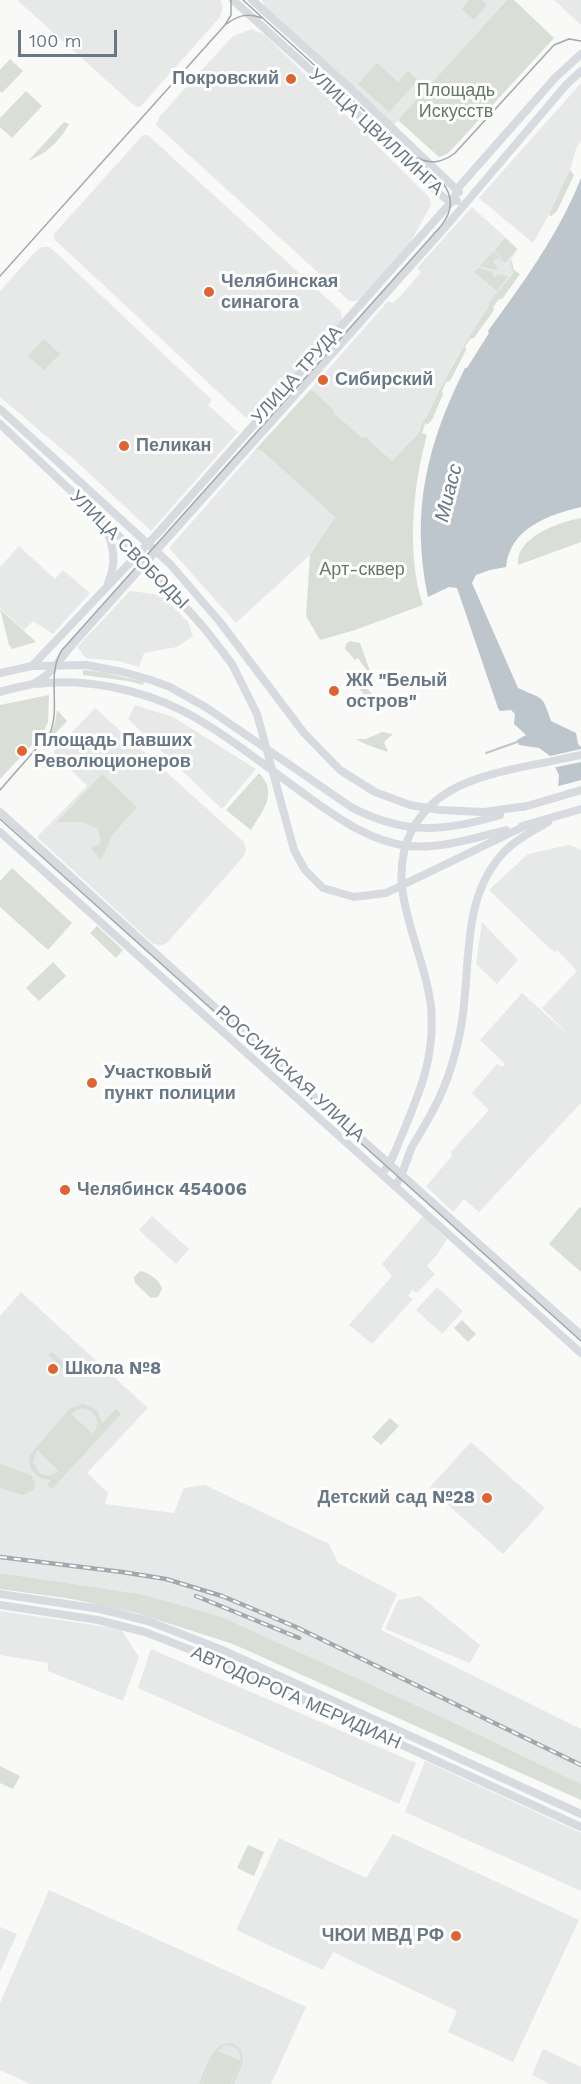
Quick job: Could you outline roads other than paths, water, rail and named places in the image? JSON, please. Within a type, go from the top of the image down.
[{"type":"main road","name":"УЛИЦА ЦВИЛЛИНГА","points":[[237,1],[435,190],[446,199],[465,203]]},
{"type":"main road","points":[[246,12],[253,1]]},
{"type":"main road","name":"УЛИЦА ЦВИЛЛИНГА","points":[[253,1],[458,188],[465,203]]},
{"type":"main road","name":"УЛИЦА ТРУДА","points":[[32,666],[147,544],[453,200],[458,188],[555,78],[581,54]]},
{"type":"main road","name":"УЛИЦА ТРУДА","points":[[0,692],[30,684],[46,676],[465,203],[566,85],[581,71]]},
{"type":"main road","name":"УЛИЦА СВОБОДЫ","points":[[0,409],[170,564],[220,622],[320,751],[348,776],[375,792],[410,805],[440,810],[484,812],[527,806]]},
{"type":"main road","name":"УЛИЦА СВОБОДЫ","points":[[0,424],[146,562],[210,635],[232,664],[252,701],[264,735],[289,835],[301,864],[323,888],[354,897],[374,896],[400,887],[527,825]]},
{"type":"main road","points":[[101,520],[114,552],[113,568],[106,587]]},
{"type":"main road","points":[[0,673],[32,666],[86,665],[123,672],[170,687],[223,719],[346,803],[378,820],[408,827],[444,828],[470,823],[581,790]]},
{"type":"main road","points":[[30,684],[55,682],[104,686],[162,702],[183,711],[343,821],[386,841],[424,847],[445,845],[581,809]]},
{"type":"main road","points":[[382,1174],[390,1164],[417,1099],[429,1061],[432,1028],[428,989],[403,893],[402,862],[412,832],[430,806],[456,788],[485,777],[581,755]]},
{"type":"main road","name":"РОССИЙСКАЯ УЛИЦА","points":[[0,812],[581,1335]]},
{"type":"main road","points":[[395,1186],[443,1089],[456,1051],[465,1005],[472,921],[480,890],[490,871],[506,851],[526,835],[559,816]]},
{"type":"main road","name":"РОССИЙСКАЯ УЛИЦА","points":[[0,832],[581,1353]]},
{"type":"main road","points":[[265,1071],[274,1061]]},
{"type":"main road","name":"АВТОДОРОГА МЕРИДИАН","points":[[0,1594],[100,1609],[148,1622],[220,1649],[581,1814]]},
{"type":"main road","name":"АВТОДОРОГА МЕРИДИАН","points":[[0,1605],[98,1620],[145,1632],[219,1661],[581,1827]]},
{"type":"water","name":"Миасс","points":[[581,178],[581,507],[556,514],[533,525],[515,542],[506,567],[476,575],[472,583],[518,688],[541,699],[551,721],[576,733],[578,744],[581,747],[581,819],[558,789],[559,775],[550,756],[539,748],[519,745],[517,740],[526,735],[514,724],[515,714],[511,710],[500,711],[498,708],[457,588],[449,587],[428,597],[421,536],[425,479],[432,451],[452,396],[465,368],[489,333],[488,331],[551,238]]},
{"type":"waterway","points":[[486,753],[520,741]]},
{"type":"tram line","points":[[225,25],[231,15],[231,0]]},
{"type":"tram line","points":[[0,790],[50,733],[54,712],[55,669],[62,650],[441,226],[450,209],[449,193],[442,182],[243,0]]},
{"type":"tram line","points":[[0,276],[225,25],[242,16],[252,15],[262,18]]},
{"type":"tram line","points":[[418,158],[437,162],[455,153],[554,45],[569,39],[581,41]]},
{"type":"tram line","points":[[0,819],[581,1341]]},
{"type":"railway","points":[[0,1557],[166,1579],[222,1596],[296,1627],[581,1765]]},
{"type":"railway","points":[[196,1596],[299,1638]]},
{"type":"place","name":"Покровский","points":[[291,79]]},
{"type":"place","name":"Челябинская синагога","points":[[209,292]]},
{"type":"place","name":"Сибирский","points":[[323,380]]},
{"type":"place","name":"Пеликан","points":[[124,446]]},
{"type":"place","name":"ЖК \"Белый остров\"","points":[[334,691]]},
{"type":"place","name":"Площадь Павших Революционеров","points":[[22,751]]},
{"type":"place","name":"Участковый пункт полиции","points":[[92,1083]]},
{"type":"place","name":"Челябинск 454006","points":[[65,1190]]},
{"type":"place","name":"Школа №8","points":[[53,1369]]},
{"type":"place","name":"Детский сад №28","points":[[487,1498]]},
{"type":"place","name":"ЧЮИ МВД РФ","points":[[456,1936]]},
{"type":"park label","name":"Площадь Искусств","points":[[456,101]]},
{"type":"park label","name":"Арт-сквер","points":[[362,570]]}]
